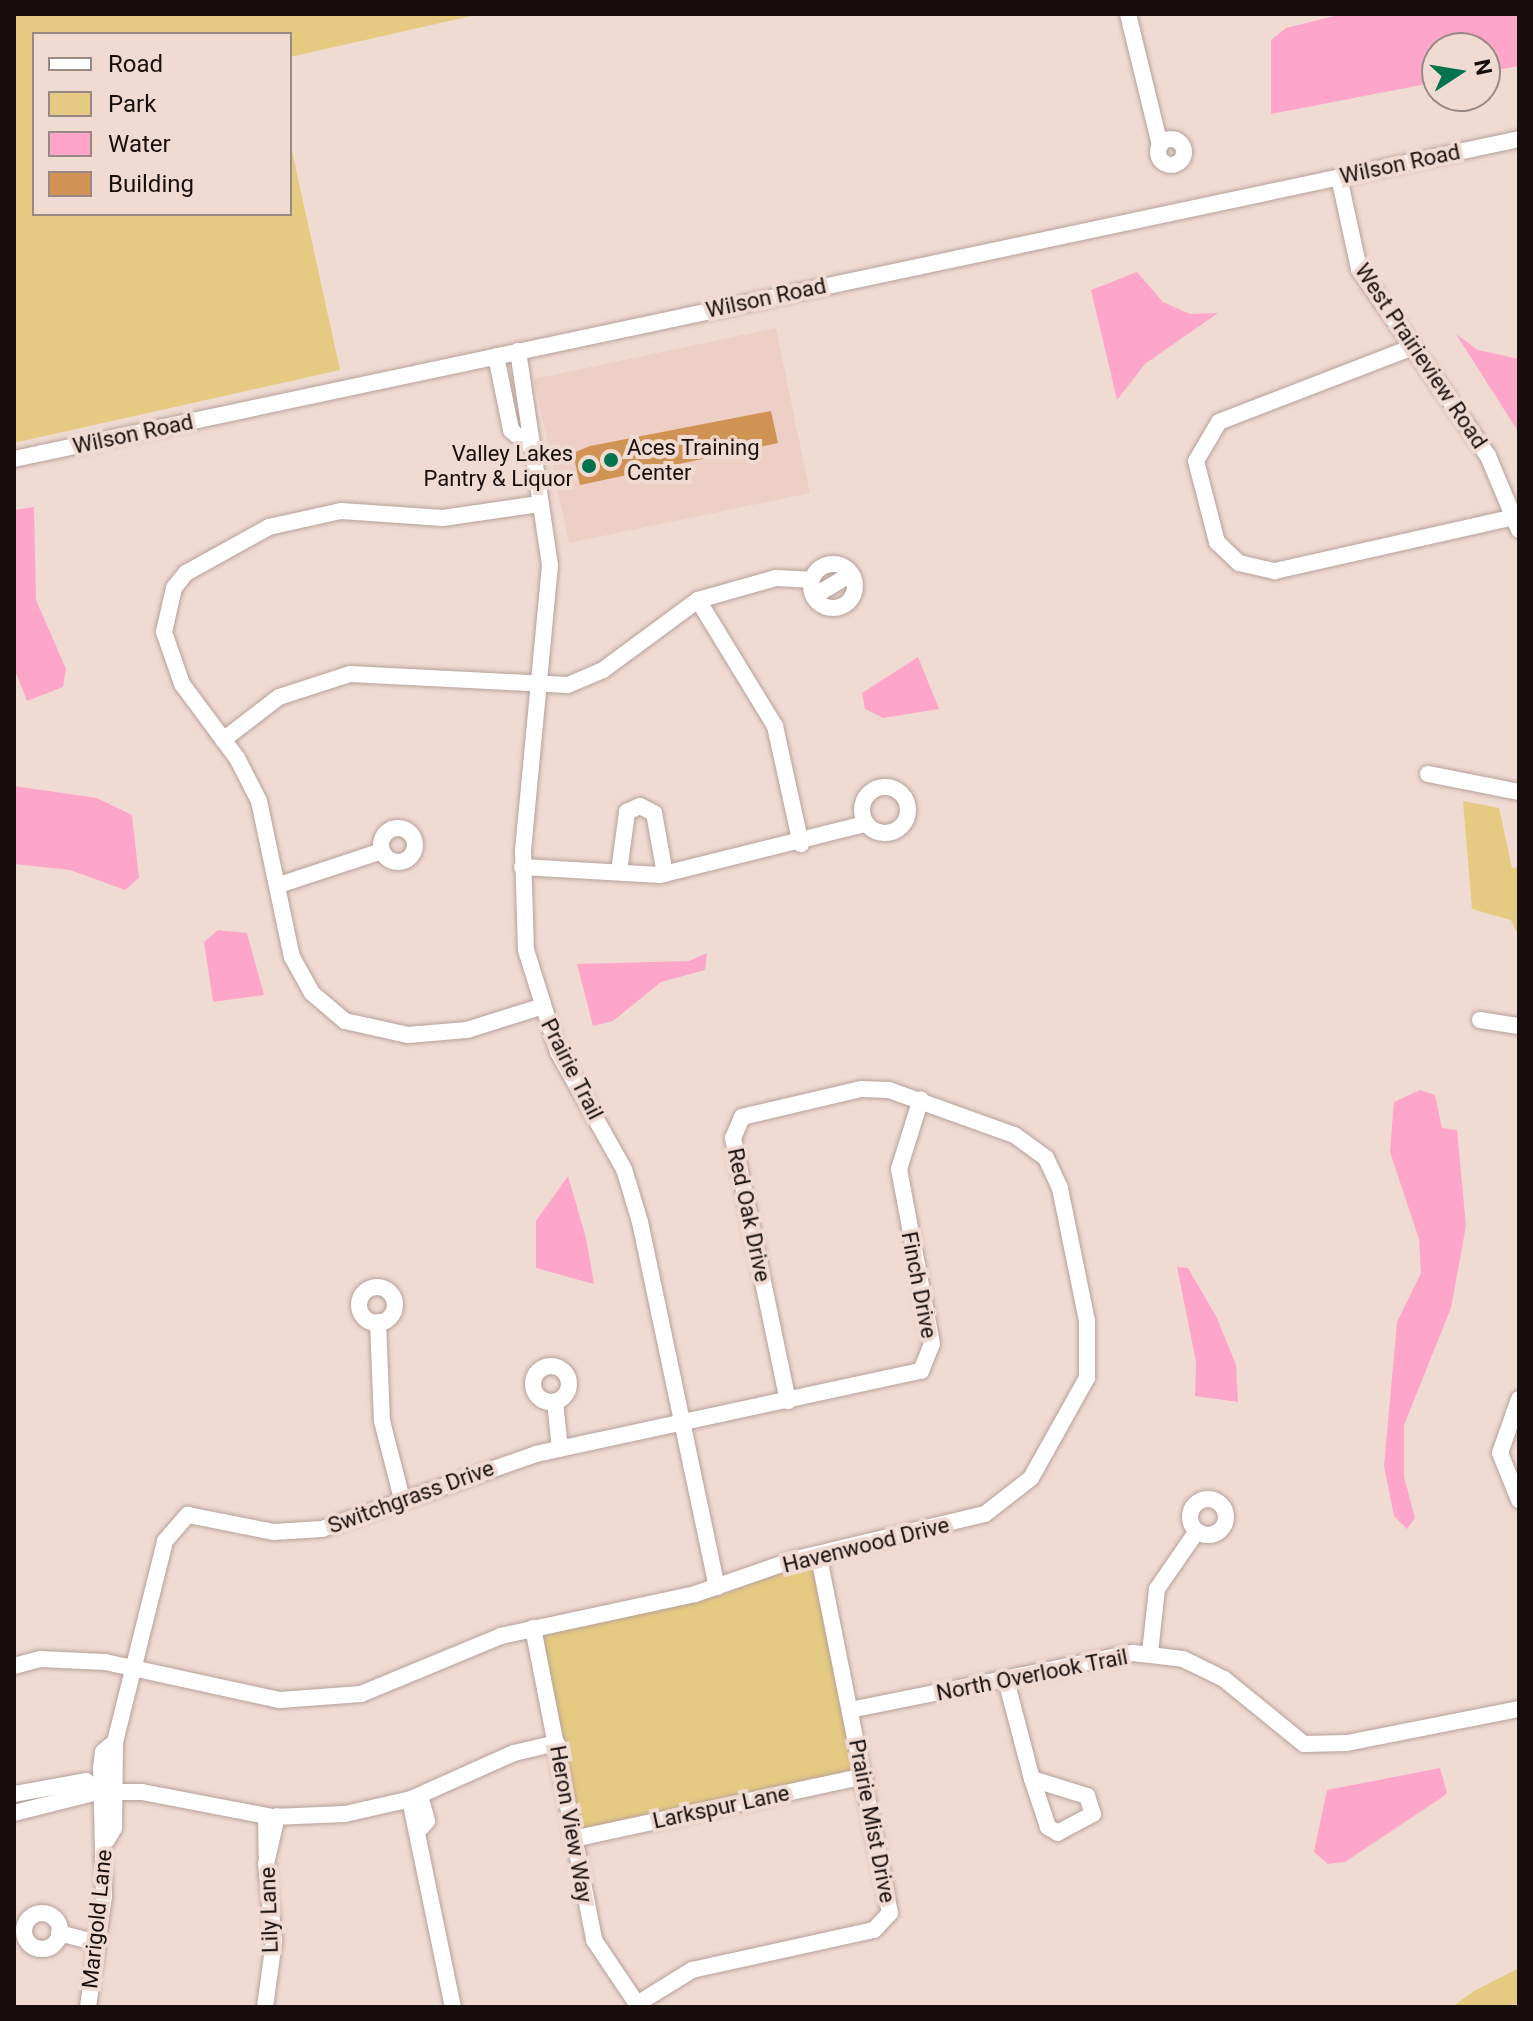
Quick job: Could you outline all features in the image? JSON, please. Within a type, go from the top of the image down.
[{"type":"street","points":[[1128,14],[1160,145]]},
{"type":"street","name":"Wilson Road","points":[[14,459],[1519,139]]},
{"type":"street","name":"West Prairieview Road","points":[[1339,177],[1359,269],[1488,456],[1518,521]]},
{"type":"street","points":[[1413,347],[1233,413],[1210,431],[1196,461],[1197,478],[1217,542],[1239,563],[1275,571],[1518,521]]},
{"type":"street","name":"Prairie Trail","points":[[518,351],[533,426],[527,444],[550,565],[522,867],[526,950],[540,1007],[624,1169],[717,1587]]},
{"type":"street","points":[[496,356],[511,430],[527,444]]},
{"type":"street","points":[[539,504],[443,518],[341,511],[269,527],[194,566],[174,588],[165,641],[182,684],[223,740],[259,801],[299,974],[345,1021],[373,1031],[440,1033],[540,1007]]},
{"type":"street","points":[[223,740],[279,697],[350,674],[539,687],[588,678],[698,600],[776,578],[812,588],[830,608],[843,607],[855,590],[851,574],[829,563],[812,588]]},
{"type":"street","points":[[698,600],[775,726],[801,844]]},
{"type":"street","points":[[1428,774],[1519,792]]},
{"type":"street","points":[[619,872],[627,812],[640,806],[654,813],[665,874]]},
{"type":"street","points":[[522,867],[665,874],[801,844],[865,824]]},
{"type":"street","points":[[279,885],[331,873],[382,851]]},
{"type":"street","points":[[1480,1020],[1519,1026]]},
{"type":"street","name":"Red Oak Drive","points":[[788,1401],[736,1127],[754,1110],[861,1089],[921,1099]]},
{"type":"street","name":"Finch Drive","points":[[682,1423],[914,1375],[928,1363],[932,1344],[900,1187],[921,1099]]},
{"type":"street","name":"Havenwood Drive","points":[[14,1666],[65,1658],[134,1669],[245,1696],[306,1701],[361,1694],[533,1628],[717,1587],[818,1554],[965,1521],[1017,1494],[1069,1420],[1087,1378],[1087,1321],[1054,1171],[1014,1135],[921,1099]]},
{"type":"street","points":[[378,1322],[382,1421],[402,1499]]},
{"type":"street","points":[[1519,1399],[1500,1453],[1519,1500]]},
{"type":"street","points":[[555,1402],[560,1449]]},
{"type":"street","name":"Switchgrass Drive","points":[[115,1742],[165,1541],[179,1520],[198,1515],[300,1532],[560,1449],[682,1423]]},
{"type":"street","points":[[1150,1653],[1157,1589],[1197,1531]]},
{"type":"street","name":"Prairie Mist Drive","points":[[638,2006],[692,1970],[874,1930],[885,1922],[891,1901],[818,1554]]},
{"type":"street","name":"Heron View Way","points":[[533,1628],[578,1838],[594,1940],[638,2006]]},
{"type":"street","name":"North Overlook Trail","points":[[850,1710],[1150,1653],[1183,1659],[1224,1679],[1304,1744],[1347,1743],[1519,1709]]},
{"type":"street","points":[[1006,1680],[1032,1779]]},
{"type":"street","name":"Marigold Lane","points":[[88,2007],[98,1943],[107,1840],[99,1828],[97,1791],[103,1752],[115,1742]]},
{"type":"street","points":[[14,1794],[97,1791],[272,1816],[345,1814],[415,1798],[514,1753],[557,1743]]},
{"type":"street","name":"Larkspur Lane","points":[[578,1838],[864,1776]]},
{"type":"street","points":[[14,1813],[97,1791]]},
{"type":"street","points":[[415,1798],[427,1821],[421,1828],[436,1951],[453,2007]]},
{"type":"street","name":"Lily Lane","points":[[265,2007],[274,1941],[267,1855],[272,1816]]},
{"type":"street","points":[[59,1933],[98,1943]]},
{"type":"shaded area","points":[[776,328],[810,493],[569,543],[534,379]]},
{"type":"green space","points":[[14,14],[480,14],[292,57],[292,32],[32,32],[32,216],[292,216],[292,151],[340,370],[14,443]]},
{"type":"green space","points":[[1463,801],[1499,808],[1512,868],[1519,867],[1519,937],[1511,920],[1472,909]]},
{"type":"green space","points":[[813,1561],[856,1771],[581,1830],[541,1633],[719,1596]]},
{"type":"green space","points":[[1519,1968],[1519,2007],[1452,2007],[1474,1991]]},
{"type":"water","points":[[1342,14],[1519,14],[1519,66],[1501,69],[1501,32],[1421,32],[1421,85],[1271,114],[1271,40],[1286,28]]},
{"type":"water","points":[[1137,272],[1163,302],[1190,314],[1218,313],[1145,364],[1117,400],[1091,290]]},
{"type":"water","points":[[1456,334],[1478,350],[1519,359],[1519,433]]},
{"type":"water","points":[[34,507],[36,600],[66,669],[63,687],[27,701],[14,668],[14,510]]},
{"type":"water","points":[[918,657],[939,709],[883,718],[865,709],[862,693]]},
{"type":"water","points":[[14,786],[97,798],[132,815],[139,878],[125,890],[70,870],[14,864]]},
{"type":"water","points":[[218,930],[247,933],[264,995],[213,1002],[204,942]]},
{"type":"water","points":[[707,953],[705,970],[661,982],[613,1021],[593,1026],[577,964],[689,961]]},
{"type":"water","points":[[1420,1090],[1435,1095],[1442,1128],[1457,1130],[1466,1226],[1451,1308],[1404,1425],[1404,1477],[1415,1518],[1407,1529],[1394,1516],[1384,1466],[1397,1322],[1421,1273],[1419,1239],[1390,1152],[1394,1102]]},
{"type":"water","points":[[568,1176],[586,1238],[594,1284],[536,1268],[536,1221]]},
{"type":"water","points":[[1177,1267],[1188,1268],[1216,1316],[1236,1365],[1238,1402],[1195,1396],[1196,1362]]},
{"type":"water","points":[[1440,1768],[1447,1793],[1345,1862],[1328,1864],[1314,1852],[1327,1790]]},
{"type":"building","points":[[771,411],[778,443],[580,485],[573,453],[590,446]]},
{"type":"place","name":"Aces Training Center","points":[[611,460]]},
{"type":"place","name":"Valley Lakes Pantry & Liquor","points":[[589,466]]}]
